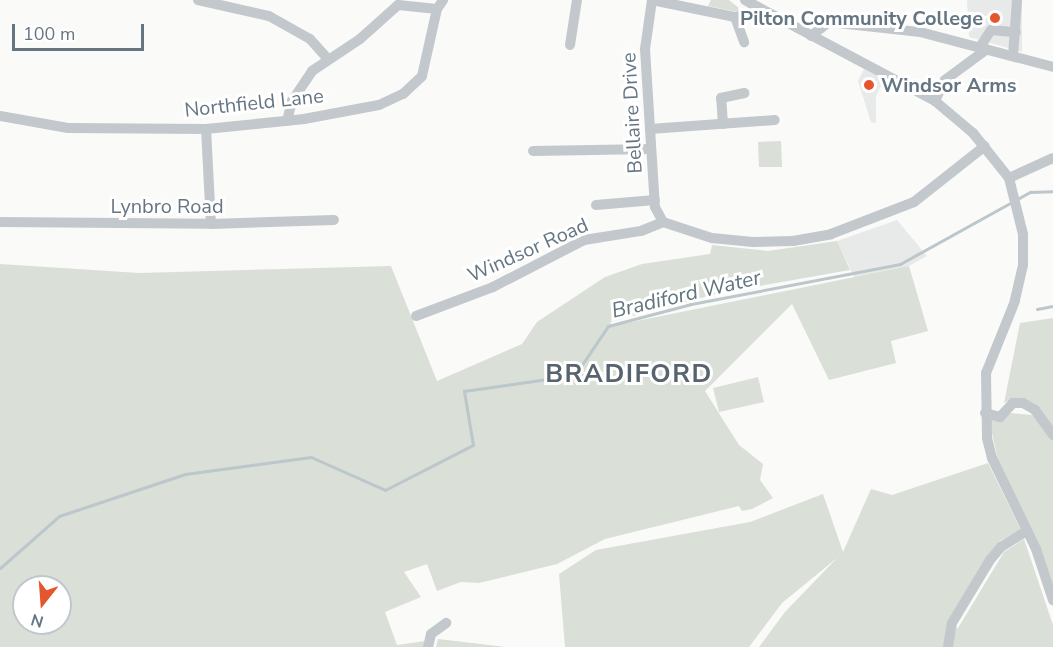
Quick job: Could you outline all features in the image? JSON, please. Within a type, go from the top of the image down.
[{"type":"street","points":[[198,0],[268,16],[305,35],[328,59]]},
{"type":"street","points":[[570,45],[577,0]]},
{"type":"street","points":[[652,0],[735,17],[749,15],[759,5]]},
{"type":"street","name":"Bellaire Drive","points":[[652,0],[645,49],[655,200],[663,222]]},
{"type":"street","points":[[745,0],[759,5],[811,36],[935,101],[985,146],[1009,178],[1018,205],[1024,246],[1023,265],[1016,301],[993,349],[985,380],[987,438],[992,459],[1027,531],[1053,600]]},
{"type":"street","points":[[1013,56],[1017,0]]},
{"type":"street","points":[[287,121],[296,94],[312,71],[360,39],[396,3],[440,5]]},
{"type":"street","name":"Northfield Lane","points":[[0,116],[68,128],[206,129],[287,121],[379,105],[408,90],[423,72],[440,5]]},
{"type":"street","points":[[735,17],[744,42]]},
{"type":"street","points":[[811,36],[824,23],[844,22],[920,32],[1053,67]]},
{"type":"street","points":[[935,101],[945,80],[984,48],[991,30],[1016,32]]},
{"type":"street","points":[[723,124],[722,96],[744,93]]},
{"type":"street","points":[[650,129],[775,120]]},
{"type":"street","points":[[206,129],[211,224]]},
{"type":"street","points":[[663,222],[680,230],[712,238],[753,242],[793,241],[831,234],[914,202],[985,146]]},
{"type":"street","points":[[533,151],[651,149]]},
{"type":"street","points":[[1009,178],[1053,158]]},
{"type":"street","points":[[596,205],[655,200]]},
{"type":"street","name":"Lynbro Road","points":[[0,222],[211,224],[334,220]]},
{"type":"street","name":"Windsor Road","points":[[416,316],[493,287],[584,240],[641,231],[663,222]]},
{"type":"street","points":[[985,413],[1000,417],[1013,403],[1023,403],[1035,410],[1053,435]]},
{"type":"street","points":[[948,647],[952,623],[990,561],[1001,547],[1027,531]]},
{"type":"street","points":[[428,647],[431,634],[446,623]]},
{"type":"shaded area","points":[[711,0],[729,0],[740,9],[737,12],[708,6]]},
{"type":"shaded area","name":"Pilton Community College","points":[[967,0],[1022,0],[1022,52],[969,37]]},
{"type":"shaded area","points":[[864,69],[884,80],[876,96],[876,123],[871,122],[858,81]]},
{"type":"shaded area","points":[[781,141],[782,167],[759,167],[758,142]]},
{"type":"shaded area","points":[[897,220],[927,256],[909,266],[855,279],[837,241]]},
{"type":"shaded area","points":[[837,241],[850,270],[720,293],[610,322],[612,326],[909,266],[928,331],[891,341],[896,363],[829,380],[792,304],[705,391],[739,445],[763,464],[760,480],[773,498],[752,509],[742,511],[739,506],[605,539],[557,564],[479,583],[461,582],[437,591],[427,564],[404,572],[421,597],[385,612],[397,645],[425,641],[424,647],[0,647],[0,264],[139,273],[391,266],[437,381],[522,344],[537,322],[605,277],[642,264],[710,254],[712,245],[768,251]]},
{"type":"shaded area","points":[[1053,318],[1053,588],[998,460],[989,420],[1011,413],[1032,415],[1047,426],[1032,403],[1016,398],[1004,403],[1020,323]]},
{"type":"shaded area","points":[[758,377],[764,402],[719,412],[713,388]]},
{"type":"shaded area","points":[[988,463],[1021,530],[1000,541],[948,625],[958,628],[1004,552],[1024,539],[1053,625],[1053,647],[759,647],[785,612],[837,558],[782,603],[749,647],[565,647],[559,574],[596,550],[750,522],[823,494],[843,552],[871,489],[892,495]]},
{"type":"shaded area","points":[[438,639],[506,647],[436,647]]},
{"type":"waterway","name":"Bradiford Water","points":[[0,568],[59,516],[185,474],[311,457],[385,490],[473,445],[464,391],[575,375],[608,326],[691,304],[900,264],[1030,192],[1053,191]]},
{"type":"waterway","points":[[1037,309],[1053,306]]},
{"type":"place","name":"Pilton Community College","points":[[995,18]]},
{"type":"place","name":"Windsor Arms","points":[[869,85]]},
{"type":"district","name":"BRADIFORD","points":[[629,374]]}]
